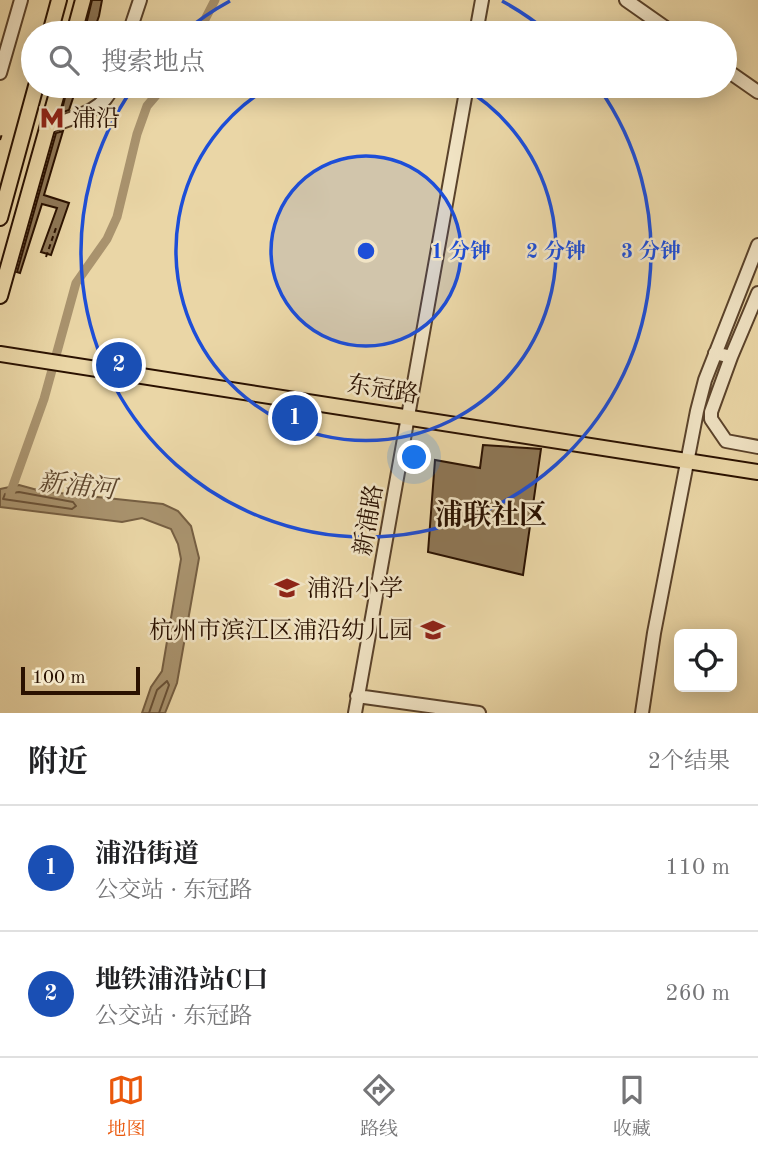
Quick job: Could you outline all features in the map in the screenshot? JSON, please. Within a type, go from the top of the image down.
[{"type":"main road","points":[[53,21],[59,0]]},
{"type":"main road","points":[[77,21],[83,0]]},
{"type":"main road","points":[[0,218],[33,98]]},
{"type":"main road","points":[[0,296],[56,98]]},
{"type":"main road","name":"东冠路","points":[[0,354],[758,471]]},
{"type":"street","points":[[0,73],[21,0]]},
{"type":"street","points":[[133,21],[140,0]]},
{"type":"street","points":[[478,21],[482,0]]},
{"type":"street","points":[[626,0],[656,21]]},
{"type":"street","points":[[737,77],[758,92]]},
{"type":"street","points":[[48,127],[92,110],[106,98]]},
{"type":"street","name":"新浦路","points":[[355,713],[465,98]]},
{"type":"street","points":[[642,713],[654,633],[697,411],[715,353],[758,245]]},
{"type":"street","points":[[758,293],[711,412],[711,419],[726,441],[758,447]]},
{"type":"street","points":[[715,353],[731,357]]},
{"type":"street","points":[[357,696],[479,713]]},
{"type":"path","points":[[0,140],[2,134]]},
{"type":"path","points":[[46,257],[57,225]]},
{"type":"water","points":[[19,485],[41,491],[163,504],[178,511],[191,526],[199,558],[177,683],[165,713],[142,713],[151,687],[162,671],[181,559],[171,529],[142,518],[122,522],[0,507],[0,489]]},
{"type":"building","points":[[92,0],[102,0],[97,21],[87,21]]},
{"type":"building","points":[[65,98],[73,98],[69,110],[61,113]]},
{"type":"building","points":[[63,131],[44,195],[69,203],[51,255],[41,252],[57,208],[42,204],[20,273],[17,272],[56,133]]},
{"type":"building","points":[[483,445],[541,449],[523,575],[428,552],[435,460],[480,468]]},
{"type":"waterway","name":"新浦河","points":[[204,21],[215,0]]},
{"type":"waterway","name":"新浦河","points":[[10,494],[44,399],[76,283],[107,239],[117,217],[137,134],[147,106],[154,98]]},
{"type":"place","name":"浦沿","points":[[52,118]]},
{"type":"place","name":"地铁浦沿站C口","points":[[119,365]]},
{"type":"place","name":"浦沿街道","points":[[295,418]]},
{"type":"place","name":"浦沿小学","points":[[287,588]]},
{"type":"place","name":"杭州市滨江区浦沿幼儿园","points":[[433,630]]},
{"type":"district","name":"浦联社区","points":[[491,514]]}]
